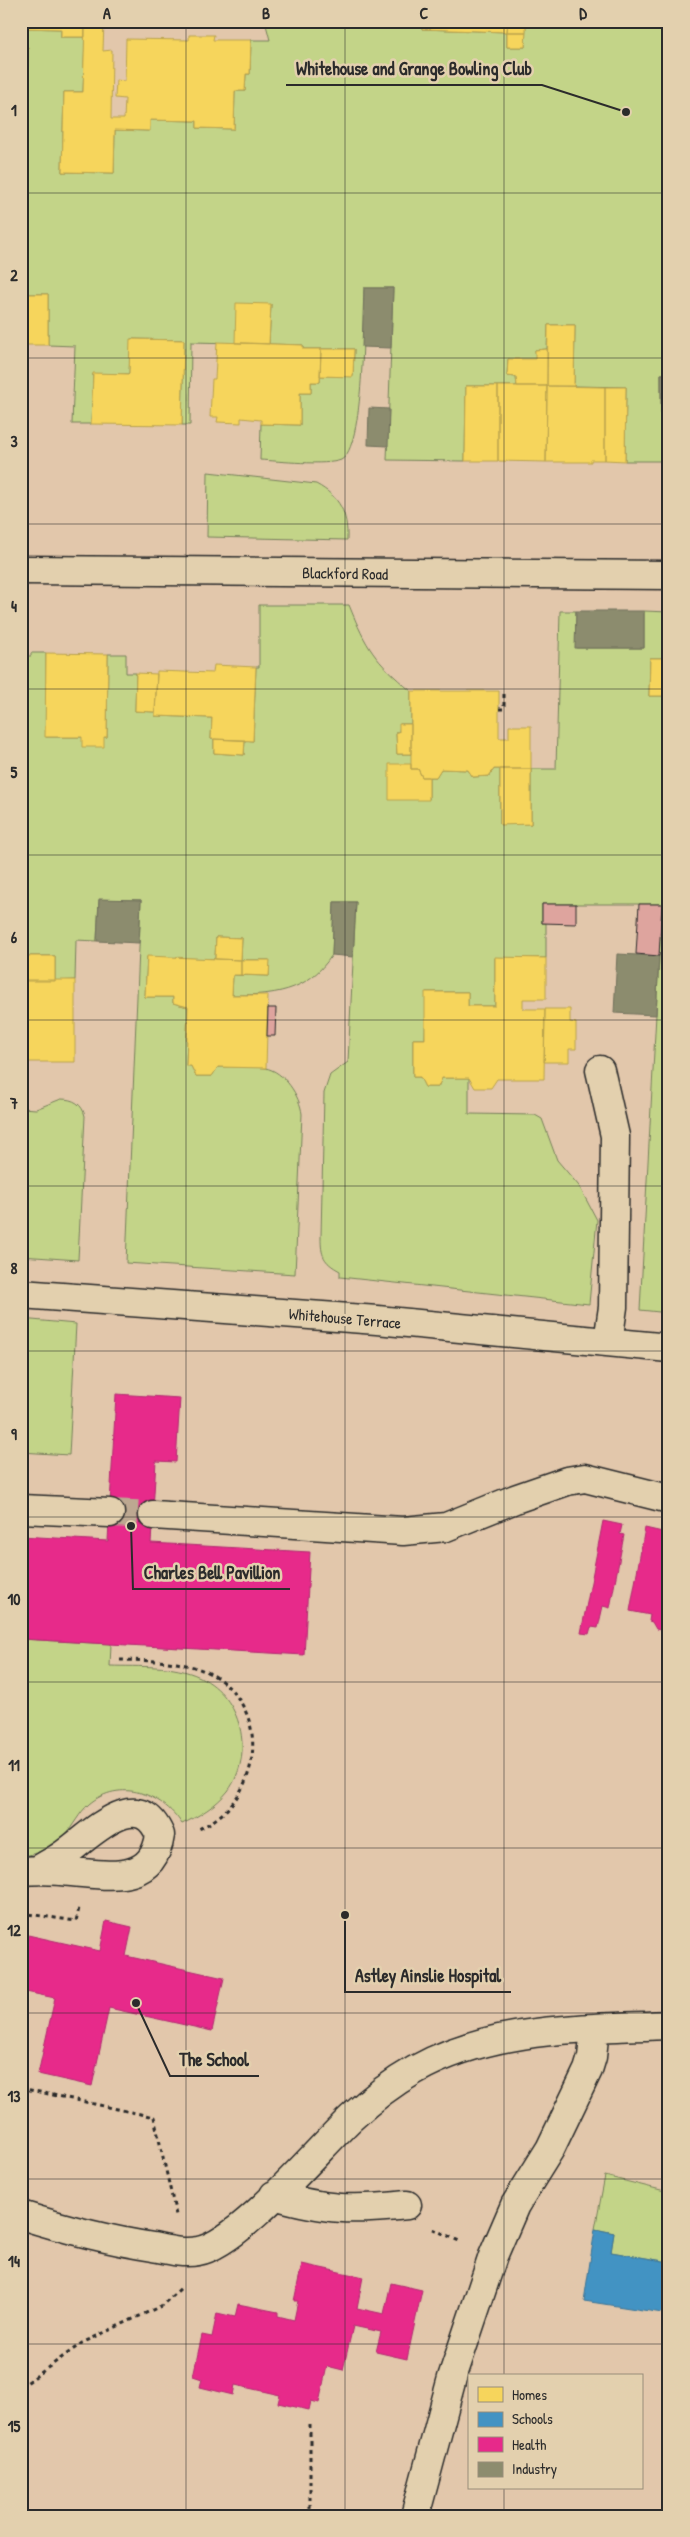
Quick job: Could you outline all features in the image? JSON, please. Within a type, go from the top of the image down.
[{"type":"street","name":"Blackford Road","points":[[21,570],[669,575]]},
{"type":"street","points":[[600,1070],[615,1136],[613,1307],[608,1342]]},
{"type":"street","name":"Whitehouse Terrace","points":[[21,1294],[377,1320],[669,1348]]},
{"type":"street","points":[[152,1515],[403,1531],[446,1527],[515,1499],[567,1481],[585,1478],[669,1499]]},
{"type":"street","points":[[21,1509],[110,1513]]},
{"type":"street","points":[[126,1813],[142,1815],[149,1820],[160,1835],[151,1859],[138,1870],[128,1874],[110,1876],[29,1870],[64,1855],[105,1822],[126,1813]]},
{"type":"street","points":[[21,2215],[120,2242],[185,2252],[199,2251],[217,2244],[252,2217],[351,2117],[388,2087],[415,2070],[467,2047],[497,2038],[550,2031],[669,2025]]},
{"type":"street","points":[[416,2516],[452,2378],[493,2256],[515,2205],[550,2149],[588,2070],[592,2057],[595,2028]]},
{"type":"street","points":[[274,2195],[329,2209],[357,2210],[407,2205]]},
{"type":"path","points":[[499,709],[504,709],[504,690]]},
{"type":"path","points":[[120,1660],[188,1664],[210,1674],[234,1694],[249,1719],[253,1734],[254,1754],[249,1773],[232,1804],[205,1826],[192,1831],[160,1835]]},
{"type":"path","points":[[21,2088],[154,2117],[185,2252],[187,2277],[184,2285],[161,2306],[82,2343],[21,2387]]},
{"type":"path","points":[[407,2205],[428,2225],[493,2256]]},
{"type":"path","points":[[310,2423],[310,2516]]},
{"type":"green space","points":[[265,21],[401,21],[401,26],[422,26],[422,29],[507,32],[507,47],[525,47],[526,21],[669,21],[669,374],[661,374],[662,461],[625,461],[626,387],[574,386],[575,325],[548,325],[547,349],[535,350],[537,365],[508,359],[507,376],[516,377],[517,386],[466,386],[465,461],[387,460],[393,288],[364,288],[363,352],[359,408],[355,432],[349,450],[341,460],[314,463],[260,460],[261,424],[300,425],[300,393],[311,393],[311,382],[320,382],[320,376],[353,376],[354,349],[303,349],[303,345],[269,344],[271,304],[235,343],[191,342],[190,425],[182,425],[184,340],[131,339],[129,374],[93,374],[91,424],[72,424],[75,346],[48,345],[48,294],[21,294],[21,97],[27,96],[28,48],[21,47],[21,28],[61,29],[61,37],[85,37],[83,92],[64,92],[62,172],[114,173],[115,130],[149,131],[150,120],[197,121],[197,128],[234,129],[235,91],[245,91],[246,74],[250,74],[251,40],[270,40]]},
{"type":"green space","points":[[208,472],[316,484],[331,494],[341,507],[346,522],[347,540],[207,537]]},
{"type":"green space","points":[[259,605],[349,605],[361,633],[373,653],[388,671],[411,691],[411,724],[400,724],[399,732],[396,732],[397,754],[411,754],[429,799],[429,777],[436,777],[441,769],[468,770],[473,777],[489,776],[494,769],[500,769],[500,824],[531,824],[531,769],[556,769],[560,611],[576,611],[576,648],[644,648],[644,611],[669,612],[669,658],[650,658],[649,696],[669,696],[669,1313],[640,1310],[662,904],[542,904],[542,923],[546,923],[546,958],[495,958],[495,1006],[468,1006],[468,992],[426,992],[425,1039],[413,1039],[413,1077],[420,1077],[425,1087],[438,1087],[442,1078],[469,1078],[469,1114],[535,1115],[542,1119],[557,1160],[579,1186],[597,1220],[589,1304],[340,1277],[340,1271],[324,1257],[321,1237],[324,1093],[330,1075],[348,1062],[356,902],[334,902],[332,955],[322,968],[311,977],[288,989],[261,994],[232,995],[233,975],[269,976],[269,960],[241,960],[242,938],[216,937],[215,959],[147,957],[145,997],[173,997],[173,1003],[188,1007],[186,1065],[191,1066],[196,1076],[212,1076],[218,1067],[265,1068],[272,1070],[285,1079],[298,1100],[302,1114],[295,1274],[126,1263],[141,900],[99,900],[97,941],[76,940],[75,980],[55,981],[55,956],[25,956],[21,939],[21,705],[26,656],[31,656],[31,653],[46,653],[46,737],[107,737],[108,654],[126,654],[126,673],[136,673],[135,711],[155,712],[155,716],[212,718],[211,739],[214,739],[214,753],[244,755],[245,740],[253,741],[256,667],[259,667]]},
{"type":"green space","points":[[61,1099],[77,1103],[82,1108],[85,1116],[78,1260],[21,1256],[21,1108],[36,1109]]},
{"type":"green space","points":[[21,1319],[76,1324],[69,1455],[21,1452]]},
{"type":"green space","points":[[21,1639],[111,1644],[110,1666],[156,1667],[179,1670],[200,1677],[214,1686],[226,1698],[240,1728],[241,1760],[236,1776],[228,1791],[207,1810],[182,1824],[174,1813],[152,1797],[127,1791],[101,1796],[82,1811],[65,1835],[50,1847],[21,1857]]},
{"type":"green space","points":[[605,2176],[669,2192],[669,2262],[611,2252],[614,2233],[595,2229]]},
{"type":"building: Homes","points":[[21,21],[85,21],[85,37],[61,37],[61,29],[21,28]]},
{"type":"building: Homes","points":[[85,21],[104,21],[103,51],[112,50],[111,119],[124,119],[125,99],[115,98],[116,80],[125,81],[126,39],[189,40],[189,35],[214,35],[213,40],[251,40],[250,74],[246,74],[245,91],[235,91],[234,129],[197,128],[197,121],[150,120],[150,131],[115,130],[114,173],[62,172],[64,92],[83,92]]},
{"type":"building: Homes","points":[[401,21],[422,21],[422,26],[401,26]]},
{"type":"building: Homes","points":[[422,21],[508,21],[507,32],[422,29]]},
{"type":"building: Homes","points":[[508,21],[526,21],[526,32],[507,32]]},
{"type":"building: Homes","points":[[507,32],[526,32],[525,47],[507,47]]},
{"type":"building: Homes","points":[[21,47],[28,47],[27,97],[21,97]]},
{"type":"building: Homes","points":[[21,294],[48,294],[48,345],[21,345]]},
{"type":"building: Homes","points":[[236,303],[271,304],[269,344],[235,343]]},
{"type":"building: Homes","points":[[548,325],[575,325],[574,386],[547,386]]},
{"type":"building: Homes","points":[[130,339],[184,340],[182,425],[91,424],[93,373],[129,374]]},
{"type":"building: Homes","points":[[217,342],[303,345],[303,349],[321,349],[320,382],[311,382],[311,393],[300,393],[300,425],[261,424],[261,420],[241,418],[241,423],[217,422],[218,417],[210,417],[212,379],[215,379]]},
{"type":"building: Homes","points":[[321,349],[354,349],[353,377],[320,376]]},
{"type":"building: Homes","points":[[547,349],[547,386],[517,386],[516,377],[507,376],[508,359],[535,359],[535,350]]},
{"type":"building: Homes","points":[[466,386],[498,386],[498,461],[465,461]]},
{"type":"building: Homes","points":[[498,386],[547,386],[546,462],[498,461]]},
{"type":"building: Homes","points":[[547,386],[605,387],[605,460],[591,460],[591,462],[546,462]]},
{"type":"building: Homes","points":[[605,387],[626,387],[625,461],[605,460]]},
{"type":"building: Homes","points":[[46,653],[108,654],[107,737],[104,737],[104,747],[82,747],[82,737],[45,737]]},
{"type":"building: Homes","points":[[21,656],[26,656],[25,705],[21,705]]},
{"type":"building: Homes","points":[[650,658],[669,658],[669,696],[649,696]]},
{"type":"building: Homes","points":[[214,665],[256,667],[253,741],[211,739],[212,718],[155,716],[157,671],[213,673]]},
{"type":"building: Homes","points":[[136,673],[157,674],[155,712],[135,711]]},
{"type":"building: Homes","points":[[411,691],[499,691],[499,738],[509,738],[509,726],[531,726],[531,769],[494,769],[489,776],[473,777],[468,770],[441,769],[436,777],[422,777],[418,769],[411,769]]},
{"type":"building: Homes","points":[[399,724],[411,724],[411,754],[397,754],[396,732],[399,732]]},
{"type":"building: Homes","points":[[214,739],[245,740],[244,755],[214,753]]},
{"type":"building: Homes","points":[[389,764],[411,764],[411,769],[418,769],[422,777],[429,777],[429,800],[389,800]]},
{"type":"building: Homes","points":[[500,769],[531,769],[531,824],[500,825]]},
{"type":"building: Homes","points":[[216,937],[242,938],[241,960],[215,959]]},
{"type":"building: Homes","points":[[21,939],[25,939],[25,981],[21,980]]},
{"type":"building: Homes","points":[[25,956],[55,956],[55,981],[25,981]]},
{"type":"building: Homes","points":[[147,956],[241,960],[241,975],[233,975],[232,995],[268,995],[266,1068],[218,1067],[212,1076],[196,1076],[191,1066],[186,1066],[188,1007],[173,1003],[173,997],[145,997]]},
{"type":"building: Homes","points":[[495,957],[546,958],[546,999],[523,999],[523,1009],[545,1009],[544,1079],[497,1079],[491,1088],[475,1088],[469,1078],[442,1078],[438,1087],[425,1087],[420,1077],[413,1077],[413,1039],[425,1039],[425,992],[468,992],[468,1006],[495,1006]]},
{"type":"building: Homes","points":[[241,960],[270,960],[269,976],[241,975]]},
{"type":"building: Homes","points":[[21,980],[75,980],[75,1062],[21,1062]]},
{"type":"building: Homes","points":[[545,1009],[570,1009],[570,1022],[576,1023],[576,1049],[569,1049],[569,1062],[544,1062]]},
{"type":"building: Schools","points":[[595,2229],[614,2233],[611,2252],[669,2262],[669,2314],[584,2301]]},
{"type":"building: Health","points":[[116,1394],[180,1398],[176,1462],[156,1461],[151,1543],[310,1552],[304,1655],[21,1639],[21,1536],[108,1541]]},
{"type":"building: Health","points":[[603,1521],[622,1525],[620,1534],[624,1535],[610,1608],[603,1606],[598,1628],[591,1627],[589,1634],[581,1633]]},
{"type":"building: Health","points":[[668,1526],[669,1632],[656,1629],[652,1622],[649,1621],[650,1615],[630,1611],[645,1528],[667,1533]]},
{"type":"building: Health","points":[[106,1921],[132,1927],[126,1956],[224,1978],[212,2031],[109,2008],[92,2086],[38,2074],[55,1998],[21,1991],[21,1967],[28,1935],[100,1951]]},
{"type":"building: Health","points":[[302,2264],[363,2277],[357,2308],[384,2314],[391,2283],[422,2290],[407,2359],[376,2352],[381,2332],[353,2326],[343,2370],[327,2366],[319,2403],[311,2401],[309,2410],[278,2403],[280,2395],[235,2385],[233,2395],[200,2387],[202,2379],[193,2376],[202,2335],[212,2337],[217,2313],[235,2317],[238,2304],[278,2312],[278,2316],[294,2320],[298,2301],[294,2301]]},
{"type":"building: Industry","points":[[364,288],[393,288],[391,348],[362,347]]},
{"type":"building: Industry","points":[[661,374],[669,374],[669,420],[661,420]]},
{"type":"building: Industry","points":[[369,408],[389,409],[388,446],[368,445]]},
{"type":"building: Industry","points":[[576,611],[644,611],[644,648],[575,648]]},
{"type":"building: Industry","points":[[99,899],[141,900],[139,943],[97,941]]},
{"type":"building: Industry","points":[[334,902],[356,902],[353,957],[332,955]]},
{"type":"building: Industry","points":[[617,954],[659,956],[656,1015],[614,1013]]},
{"type":"building: Other","points":[[542,904],[576,904],[576,924],[542,923]]},
{"type":"building: Other","points":[[639,904],[662,904],[659,956],[636,954]]},
{"type":"building: Other","points":[[268,1008],[276,1008],[275,1036],[267,1036]]},
{"type":"tunnel","points":[[110,1513],[153,1515]]},
{"type":"place","name":"Whitehouse and Grange Bowling Club","points":[[626,112]]},
{"type":"place","name":"Charles Bell Pavillion","points":[[131,1526]]},
{"type":"place","name":"Astley Ainslie Hospital","points":[[345,1915]]},
{"type":"place","name":"The School","points":[[136,2003]]}]
